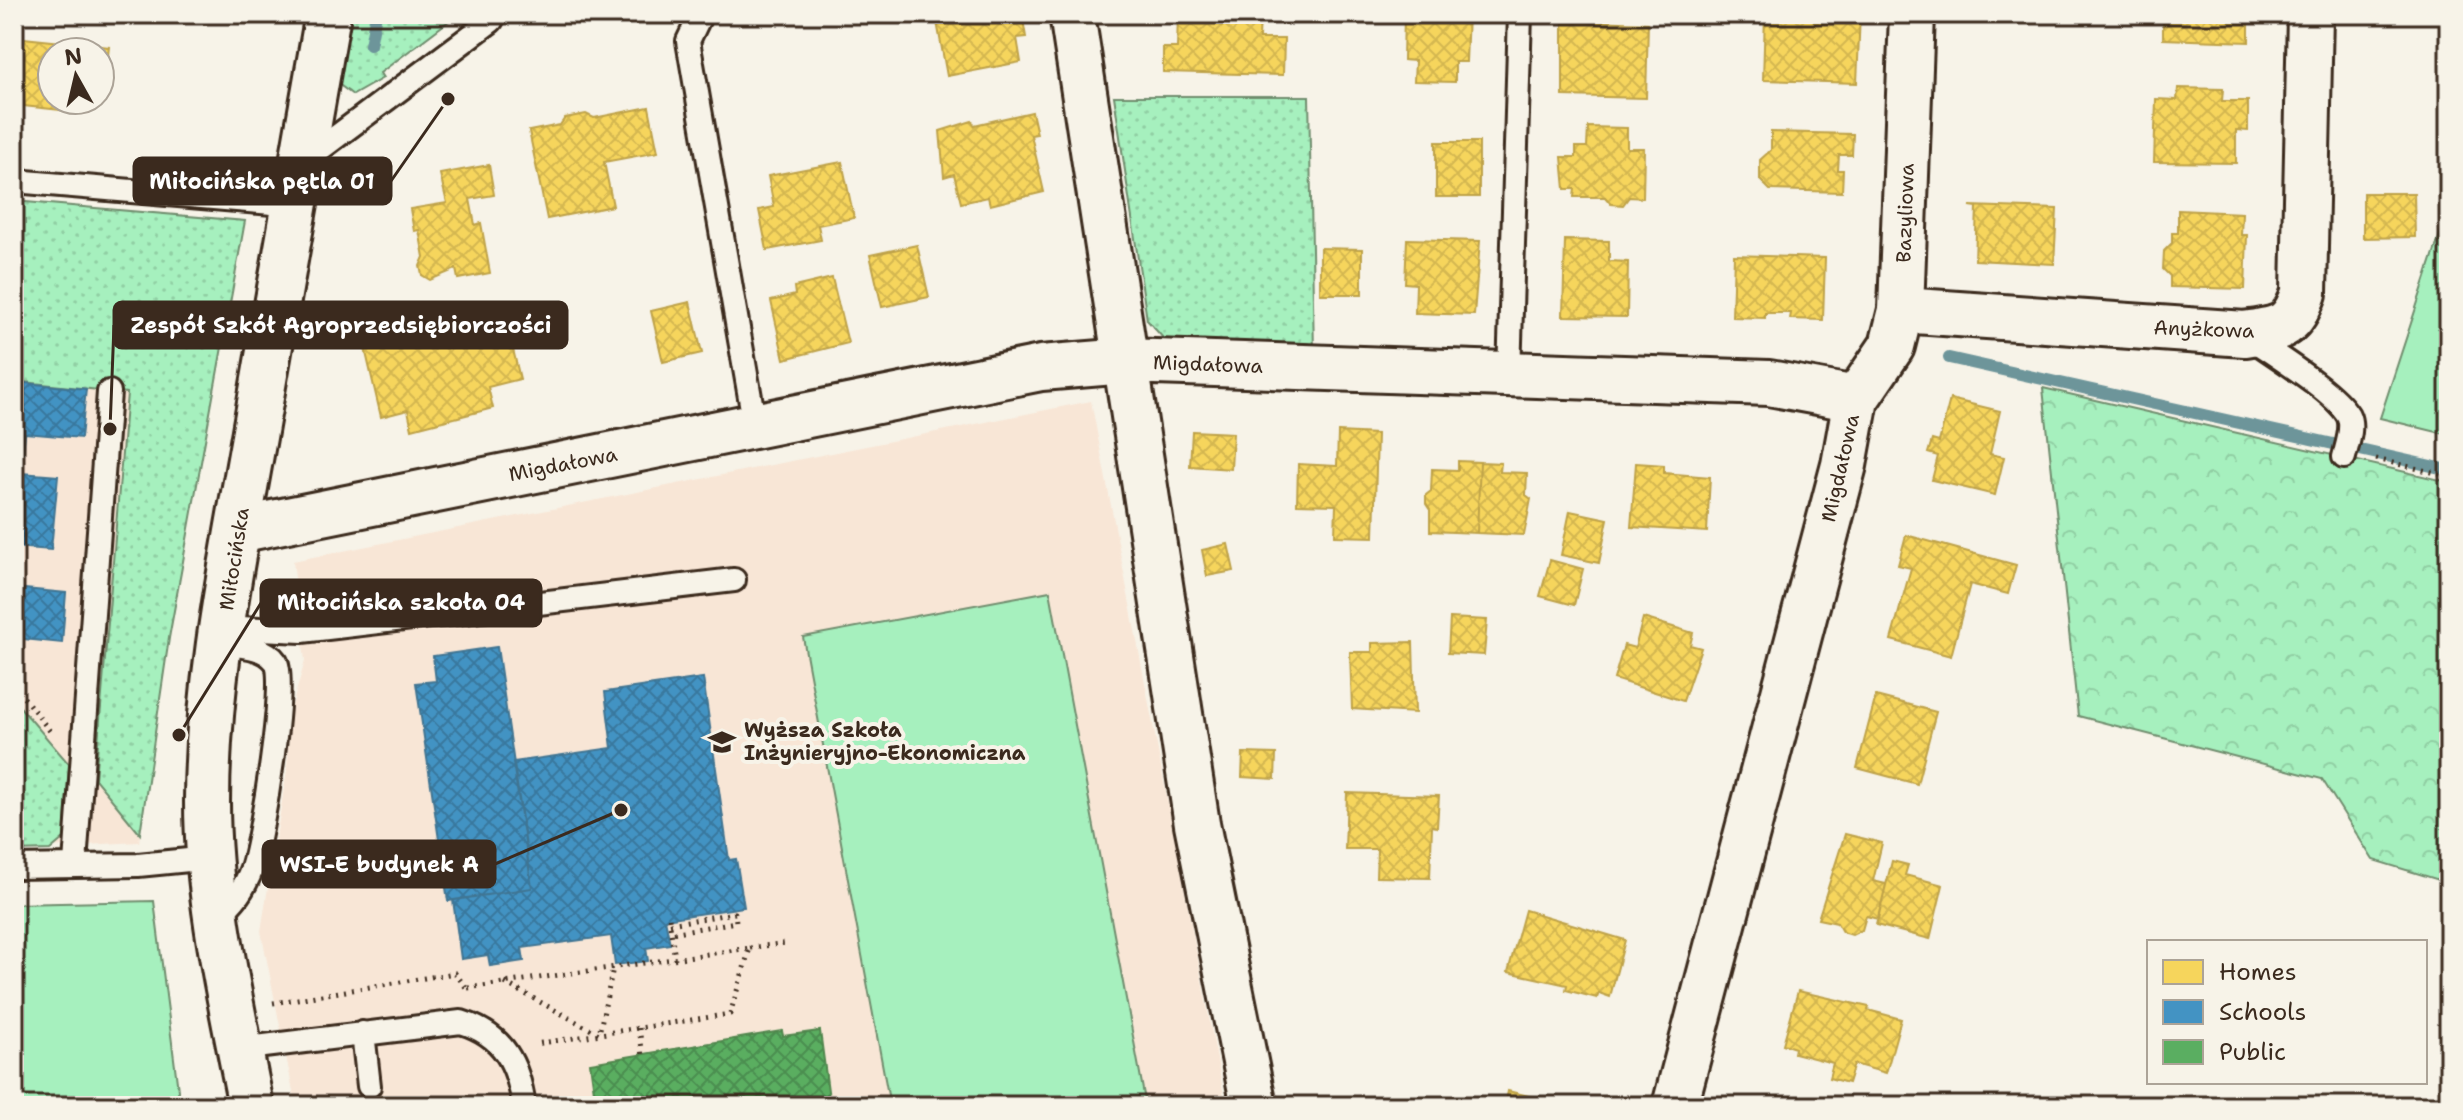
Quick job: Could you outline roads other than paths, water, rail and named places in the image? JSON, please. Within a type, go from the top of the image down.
[{"type":"street","name":"Miłocińska","points":[[251,1106],[209,858],[209,746],[221,635],[238,530],[328,14]]},
{"type":"street","name":"Migdałowa","points":[[1072,14],[1197,824],[1254,1106]]},
{"type":"street","name":"Bazyliowa","points":[[1856,399],[1892,346],[1901,310],[1912,14]]},
{"type":"street","name":"Anyżkowa","points":[[1901,310],[2245,334],[2278,329],[2295,317],[2304,293],[2310,14]]},
{"type":"street","name":"Migdałowa","points":[[238,530],[1041,368],[1126,361],[1769,383],[1856,399],[1844,465],[1675,1106]]},
{"type":"lane","points":[[303,162],[491,21],[495,14]]},
{"type":"lane","points":[[1509,375],[1520,14]]},
{"type":"lane","points":[[699,18],[688,41],[755,426]]},
{"type":"lane","points":[[14,181],[296,205]]},
{"type":"lane","points":[[2245,334],[2341,407],[2351,425],[2345,454]]},
{"type":"lane","points":[[75,864],[109,392]]},
{"type":"lane","points":[[221,635],[302,631],[734,580]]},
{"type":"lane","points":[[217,917],[240,895],[253,865],[272,758],[281,679],[278,665],[269,654],[221,635]]},
{"type":"lane","points":[[14,867],[138,865],[209,858]]},
{"type":"lane","points":[[240,1049],[448,1021],[483,1030],[505,1048],[517,1068],[524,1106]]},
{"type":"lane","points":[[363,1033],[369,1086]]},
{"type":"waterway","points":[[370,45],[376,14]]},
{"type":"waterway","points":[[1949,358],[2449,470]]},
{"type":"place","name":"Miłocińska pętla 01","points":[[448,99]]},
{"type":"place","name":"Zespół Szkół Agroprzedsiębiorczości","points":[[110,429]]},
{"type":"place","name":"Miłocińska szkoła 04","points":[[179,735]]},
{"type":"place","name":"Wyższa Szkoła Inżynieryjno-Ekonomiczna","points":[[722,742]]},
{"type":"place","name":"WSI-E budynek A","points":[[621,810]]}]
